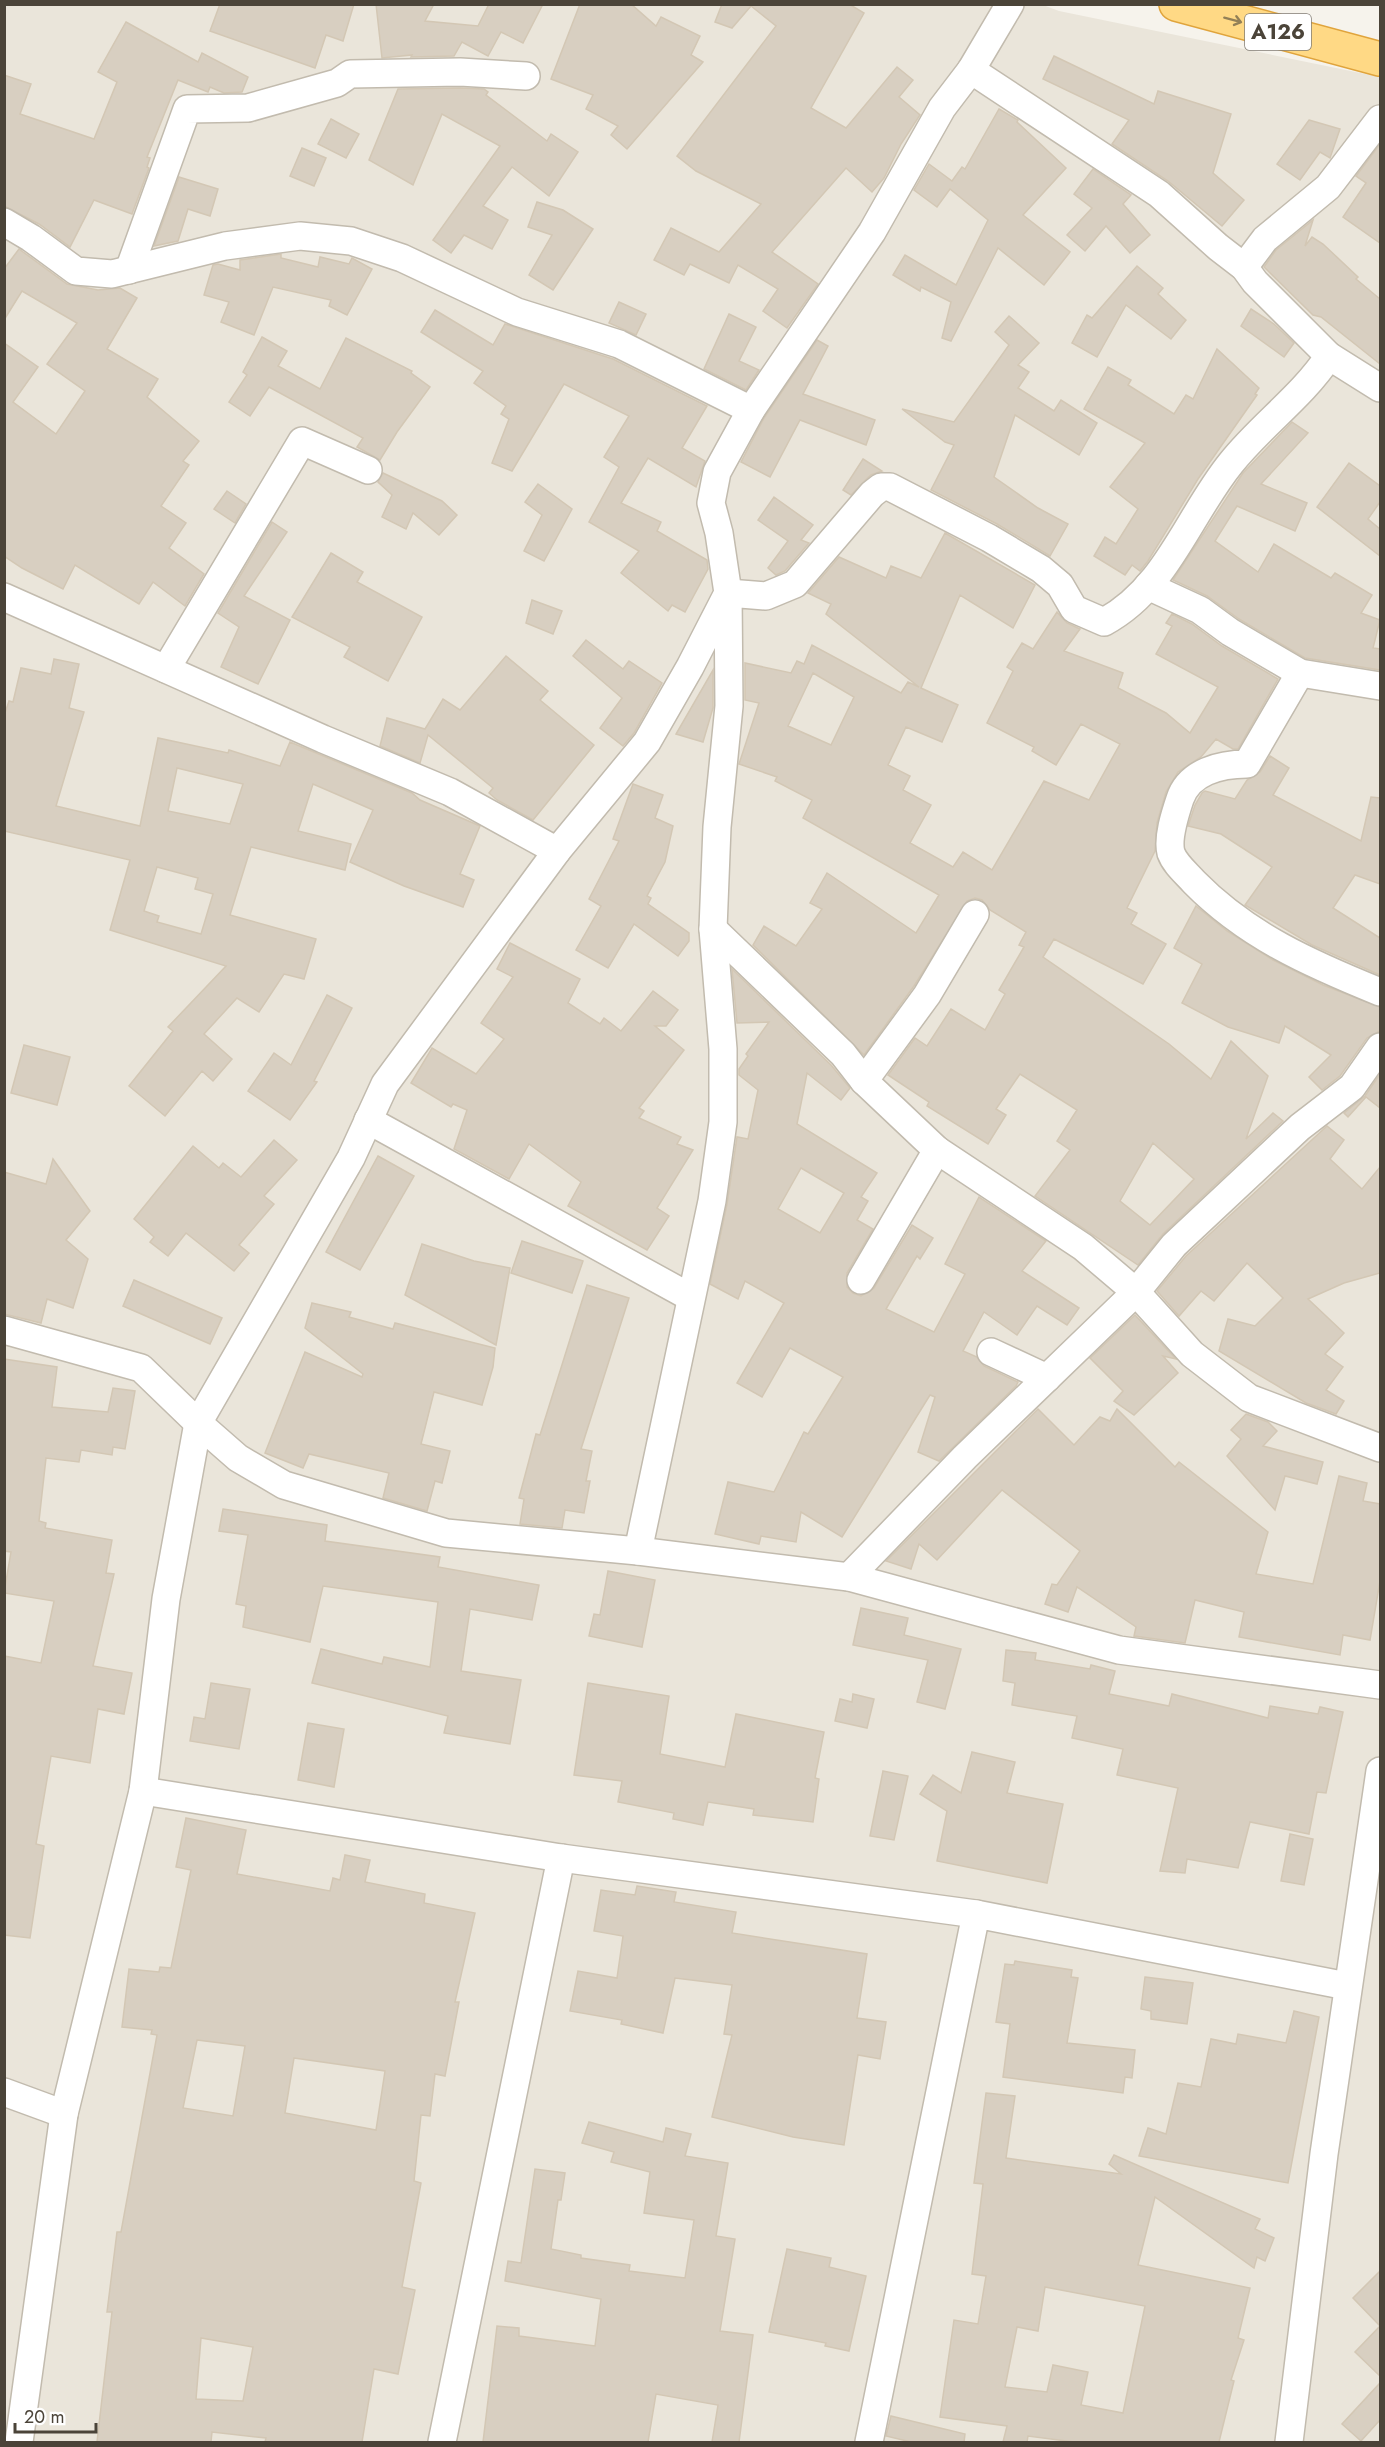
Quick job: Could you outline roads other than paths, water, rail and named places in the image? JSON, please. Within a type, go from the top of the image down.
[{"type":"highway","name":"A126","points":[[1176,4],[1380,59]]},
{"type":"street","points":[[638,1551],[712,1201],[723,1122],[723,1049],[714,929],[717,827],[729,706],[728,593],[719,533],[711,502],[717,472],[751,410],[872,232],[942,108],[971,70],[1010,4]]},
{"type":"street","points":[[971,70],[1159,194],[1244,267],[1255,282],[1329,356],[1380,388]]},
{"type":"street","points":[[129,270],[187,109],[248,108],[337,83],[350,74],[460,72],[526,76]]},
{"type":"street","points":[[1244,267],[1264,239],[1328,188],[1380,119]]},
{"type":"street","points":[[4,222],[32,238],[76,271],[112,274],[225,246],[300,236],[351,241],[402,258],[517,312],[619,344],[751,410]]},
{"type":"street","points":[[728,593],[766,596],[795,584],[872,494],[881,487],[890,487],[989,538],[1041,570],[1060,585],[1074,609],[1104,622],[1120,613],[1148,586],[1179,545],[1230,464],[1316,376],[1329,356]]},
{"type":"street","points":[[166,669],[302,441],[368,470]]},
{"type":"street","points":[[1148,586],[1200,610],[1230,632],[1300,673],[1380,686]]},
{"type":"street","points":[[19,2442],[64,2114],[143,1791],[166,1599],[198,1423],[351,1158],[385,1084],[556,851],[646,742],[690,667],[728,593]]},
{"type":"street","points":[[4,597],[450,792],[556,851]]},
{"type":"street","points":[[1300,673],[1247,764],[1226,764],[1194,778],[1184,788],[1173,827],[1171,852],[1180,868],[1204,892],[1268,940],[1303,961],[1380,992]]},
{"type":"street","points":[[864,1081],[927,995],[975,914]]},
{"type":"street","points":[[714,929],[843,1054],[864,1081],[937,1150],[1083,1247],[1136,1292],[1192,1354],[1249,1398],[1380,1448]]},
{"type":"street","points":[[849,1577],[964,1457],[1136,1292],[1174,1245],[1300,1127],[1353,1087],[1380,1047]]},
{"type":"street","points":[[368,1120],[690,1297]]},
{"type":"street","points":[[861,1280],[937,1150]]},
{"type":"street","points":[[4,1330],[141,1368],[238,1458],[284,1485],[446,1533],[638,1551],[849,1577],[1119,1650],[1380,1685]]},
{"type":"street","points":[[991,1352],[1047,1378]]},
{"type":"street","points":[[1289,2442],[1322,2165],[1379,1780]]},
{"type":"street","points":[[143,1791],[561,1858],[976,1914],[1347,1986]]},
{"type":"street","points":[[442,2442],[561,1858]]},
{"type":"street","points":[[869,2442],[976,1914]]},
{"type":"street","points":[[4,2092],[64,2114]]}]
